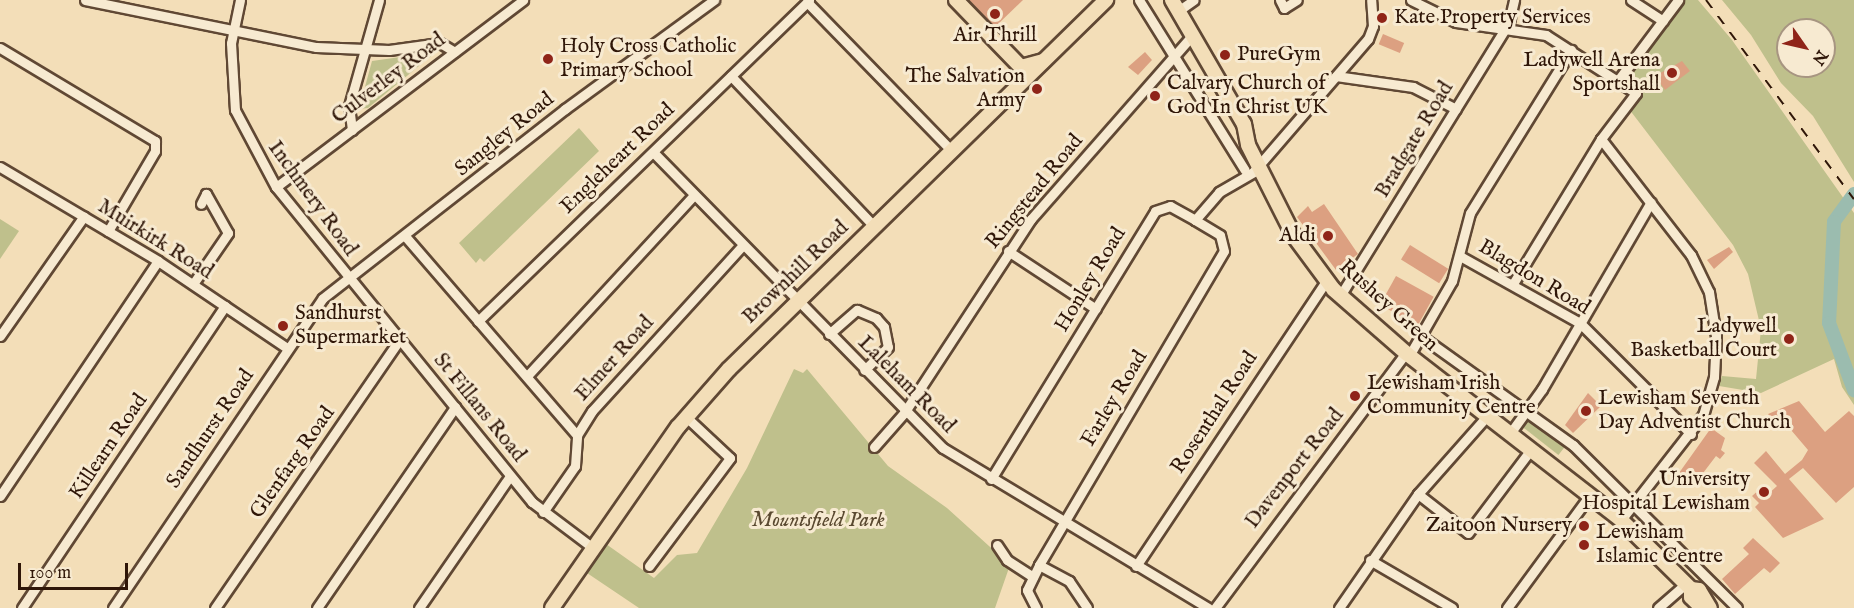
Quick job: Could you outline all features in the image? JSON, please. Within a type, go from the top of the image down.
[{"type":"highway","points":[[956,0],[1021,67]]},
{"type":"highway","name":"Brownhill Road","points":[[552,608],[686,417],[798,301],[1106,0]]},
{"type":"highway","name":"Rushey Green","points":[[1175,6],[1234,114],[1240,139],[1248,145],[1251,168],[1326,281],[1340,296],[1408,354],[1488,415],[1515,427],[1528,453],[1590,495],[1621,520],[1689,587]]},
{"type":"highway","points":[[1021,67],[1043,61]]},
{"type":"highway","points":[[1018,86],[1021,67]]},
{"type":"highway","points":[[1702,608],[1691,597],[1689,587],[1699,590],[1710,608]]},
{"type":"street","points":[[86,0],[109,2],[232,32],[365,50],[440,43],[455,52]]},
{"type":"street","name":"Inchmery Road","points":[[240,0],[232,32],[235,110],[276,187],[348,278]]},
{"type":"street","points":[[352,130],[349,106],[379,0]]},
{"type":"street","name":"Culverley Road","points":[[276,187],[523,0]]},
{"type":"street","name":"Sangley Road","points":[[348,278],[405,236],[565,109],[714,0]]},
{"type":"street","name":"Rushey Green","points":[[1139,0],[1251,168]]},
{"type":"street","points":[[1175,6],[1194,0]]},
{"type":"street","points":[[1280,0],[1284,8],[1297,0]]},
{"type":"street","points":[[1195,220],[1219,192],[1251,168],[1371,33],[1371,0]]},
{"type":"street","points":[[1411,0],[1456,22],[1506,26],[1538,32],[1619,79],[1636,93],[1601,139],[1513,284]]},
{"type":"street","name":"Bradgate Road","points":[[1340,296],[1506,26],[1514,0]]},
{"type":"street","points":[[1631,0],[1663,21]]},
{"type":"street","points":[[1619,79],[1678,0]]},
{"type":"street","points":[[808,1],[952,152]]},
{"type":"street","name":"Engleheart Road","points":[[478,321],[808,1]]},
{"type":"street","name":"Ringstead Road","points":[[874,447],[904,413],[1008,251],[1173,53],[1191,36]]},
{"type":"street","points":[[0,48],[155,141],[155,152],[108,231]]},
{"type":"street","name":"Davenport Road","points":[[1215,608],[1422,337],[1449,289],[1460,256],[1470,213],[1571,50]]},
{"type":"street","points":[[1336,75],[1413,87],[1456,109]]},
{"type":"street","points":[[731,76],[875,227]]},
{"type":"street","points":[[1601,139],[1691,255],[1714,314],[1714,377],[1707,406],[1691,434],[1621,520]]},
{"type":"street","name":"Laleham Road","points":[[652,152],[904,413],[943,448],[1208,608]]},
{"type":"street","name":"Muirkirk Road","points":[[0,167],[158,261],[287,348]]},
{"type":"street","points":[[193,284],[228,233],[206,195],[201,204]]},
{"type":"street","points":[[527,376],[694,195]]},
{"type":"street","points":[[1515,427],[1580,323],[1651,202]]},
{"type":"street","name":"Honley Road","points":[[991,479],[1155,211],[1170,206],[1195,220]]},
{"type":"street","points":[[0,336],[84,216]]},
{"type":"street","name":"Farley Road","points":[[1036,608],[1027,591],[1039,565],[1224,251],[1220,235],[1195,220]]},
{"type":"street","points":[[405,236],[577,435]]},
{"type":"street","name":"Elmer Road","points":[[543,512],[575,466],[577,435],[592,411],[743,245]]},
{"type":"street","points":[[1008,251],[1096,309]]},
{"type":"street","name":"Blagdon Road","points":[[1460,256],[1580,323],[1691,434]]},
{"type":"street","points":[[0,496],[158,261]]},
{"type":"street","name":"St Fillans Road","points":[[348,278],[510,476],[543,512],[593,548]]},
{"type":"street","name":"Sandhurst Road","points":[[112,608],[320,301],[348,278]]},
{"type":"street","name":"Rosenthal Road","points":[[1136,566],[1326,281]]},
{"type":"street","name":"Killearn Road","points":[[22,608],[225,306]]},
{"type":"street","points":[[829,334],[857,310],[876,318],[884,327],[888,346],[864,370]]},
{"type":"street","name":"Rushey Green","points":[[1422,337],[1528,409],[1635,503],[1737,608]]},
{"type":"street","name":"Glenfarg Road","points":[[215,608],[400,339]]},
{"type":"street","points":[[317,608],[455,407]]},
{"type":"street","points":[[1339,608],[1370,560],[1418,494],[1488,415]]},
{"type":"street","points":[[649,566],[730,458],[686,417]]},
{"type":"street","points":[[1418,494],[1468,533],[1528,453]]},
{"type":"street","points":[[419,608],[510,476]]},
{"type":"street","points":[[1506,608],[1590,495]]},
{"type":"street","points":[[997,545],[1007,560],[1033,577]]},
{"type":"street","points":[[1370,560],[1452,608]]},
{"type":"street","points":[[1039,565],[1070,581],[1087,608]]},
{"type":"street","points":[[1658,608],[1689,587]]},
{"type":"green space","points":[[1684,0],[1698,0],[1732,40],[1854,213],[1854,405],[1842,387],[1834,359],[1761,393],[1719,386],[1722,376],[1756,379],[1761,329],[1748,274],[1733,245],[1629,109],[1639,96],[1628,77]]},
{"type":"green space","points":[[1722,0],[1854,0],[1854,182],[1813,116],[1778,78],[1836,78],[1836,18],[1776,18],[1776,75],[1751,35]]},
{"type":"green space","points":[[436,52],[368,108],[359,109],[372,61]]},
{"type":"green space","points":[[579,128],[599,151],[484,262],[480,258],[476,263],[459,243]]},
{"type":"green space","points":[[0,219],[19,231],[0,259]]},
{"type":"green space","name":"Mountsfield Park","points":[[794,369],[803,373],[807,369],[888,466],[947,508],[1010,565],[995,608],[639,608],[587,573],[606,544],[654,578],[677,555],[697,553],[747,468]]},
{"type":"green space","points":[[1530,415],[1567,444],[1558,455],[1521,426]]},
{"type":"building","name":"Air Thrill","points":[[969,0],[1023,0],[995,27]]},
{"type":"building","points":[[1383,34],[1404,43],[1400,53],[1379,44]]},
{"type":"building","points":[[1145,52],[1152,60],[1138,75],[1128,67]]},
{"type":"building","name":"Ladywell Arena Sportshall","points":[[1682,61],[1690,71],[1665,90],[1655,76]]},
{"type":"building","name":"Aldi","points":[[1324,204],[1358,254],[1336,270],[1297,217],[1308,206],[1312,212]]},
{"type":"building","points":[[1410,245],[1448,269],[1439,283],[1401,259]]},
{"type":"building","points":[[1729,247],[1733,252],[1714,269],[1707,260]]},
{"type":"building","points":[[1396,276],[1434,297],[1418,326],[1380,305]]},
{"type":"building","name":"Lewisham Seventh Day Adventist Church","points":[[1588,393],[1601,406],[1573,433],[1565,425]]},
{"type":"building","points":[[1799,401],[1825,432],[1849,411],[1854,416],[1854,487],[1836,503],[1803,468],[1789,479],[1824,519],[1783,538],[1755,507],[1759,503],[1752,496],[1760,489],[1766,496],[1777,486],[1754,463],[1766,451],[1785,474],[1802,460],[1808,450],[1780,417],[1775,422],[1768,414]]},
{"type":"building","points":[[1711,428],[1725,438],[1721,450],[1725,453],[1720,459],[1716,456],[1694,485],[1679,473]]},
{"type":"building","points":[[1753,538],[1780,563],[1770,573],[1764,568],[1735,594],[1722,579],[1749,554],[1743,548]]},
{"type":"waterway","points":[[1854,194],[1834,222],[1829,323],[1854,390]]},
{"type":"railway","points":[[1706,0],[1854,199]]},
{"type":"place","name":"Air Thrill","points":[[995,14]]},
{"type":"place","name":"Kate Property Services","points":[[1382,18]]},
{"type":"place","name":"PureGym","points":[[1225,55]]},
{"type":"place","name":"Holy Cross Catholic Primary School","points":[[548,59]]},
{"type":"place","name":"Ladywell Arena Sportshall","points":[[1672,73]]},
{"type":"place","name":"The Salvation Army","points":[[1037,89]]},
{"type":"place","name":"Calvary Church of God In Christ UK","points":[[1155,96]]},
{"type":"place","name":"Aldi","points":[[1328,236]]},
{"type":"place","name":"Sandhurst Supermarket","points":[[283,326]]},
{"type":"place","name":"Ladywell Basketball Court","points":[[1789,339]]},
{"type":"place","name":"Lewisham Irish Community Centre","points":[[1355,396]]},
{"type":"place","name":"Lewisham Seventh Day Adventist Church","points":[[1586,411]]},
{"type":"place","name":"University Hospital Lewisham","points":[[1764,492]]},
{"type":"place","name":"Zaitoon Nursery","points":[[1584,526]]},
{"type":"place","name":"Lewisham Islamic Centre","points":[[1584,545]]}]
